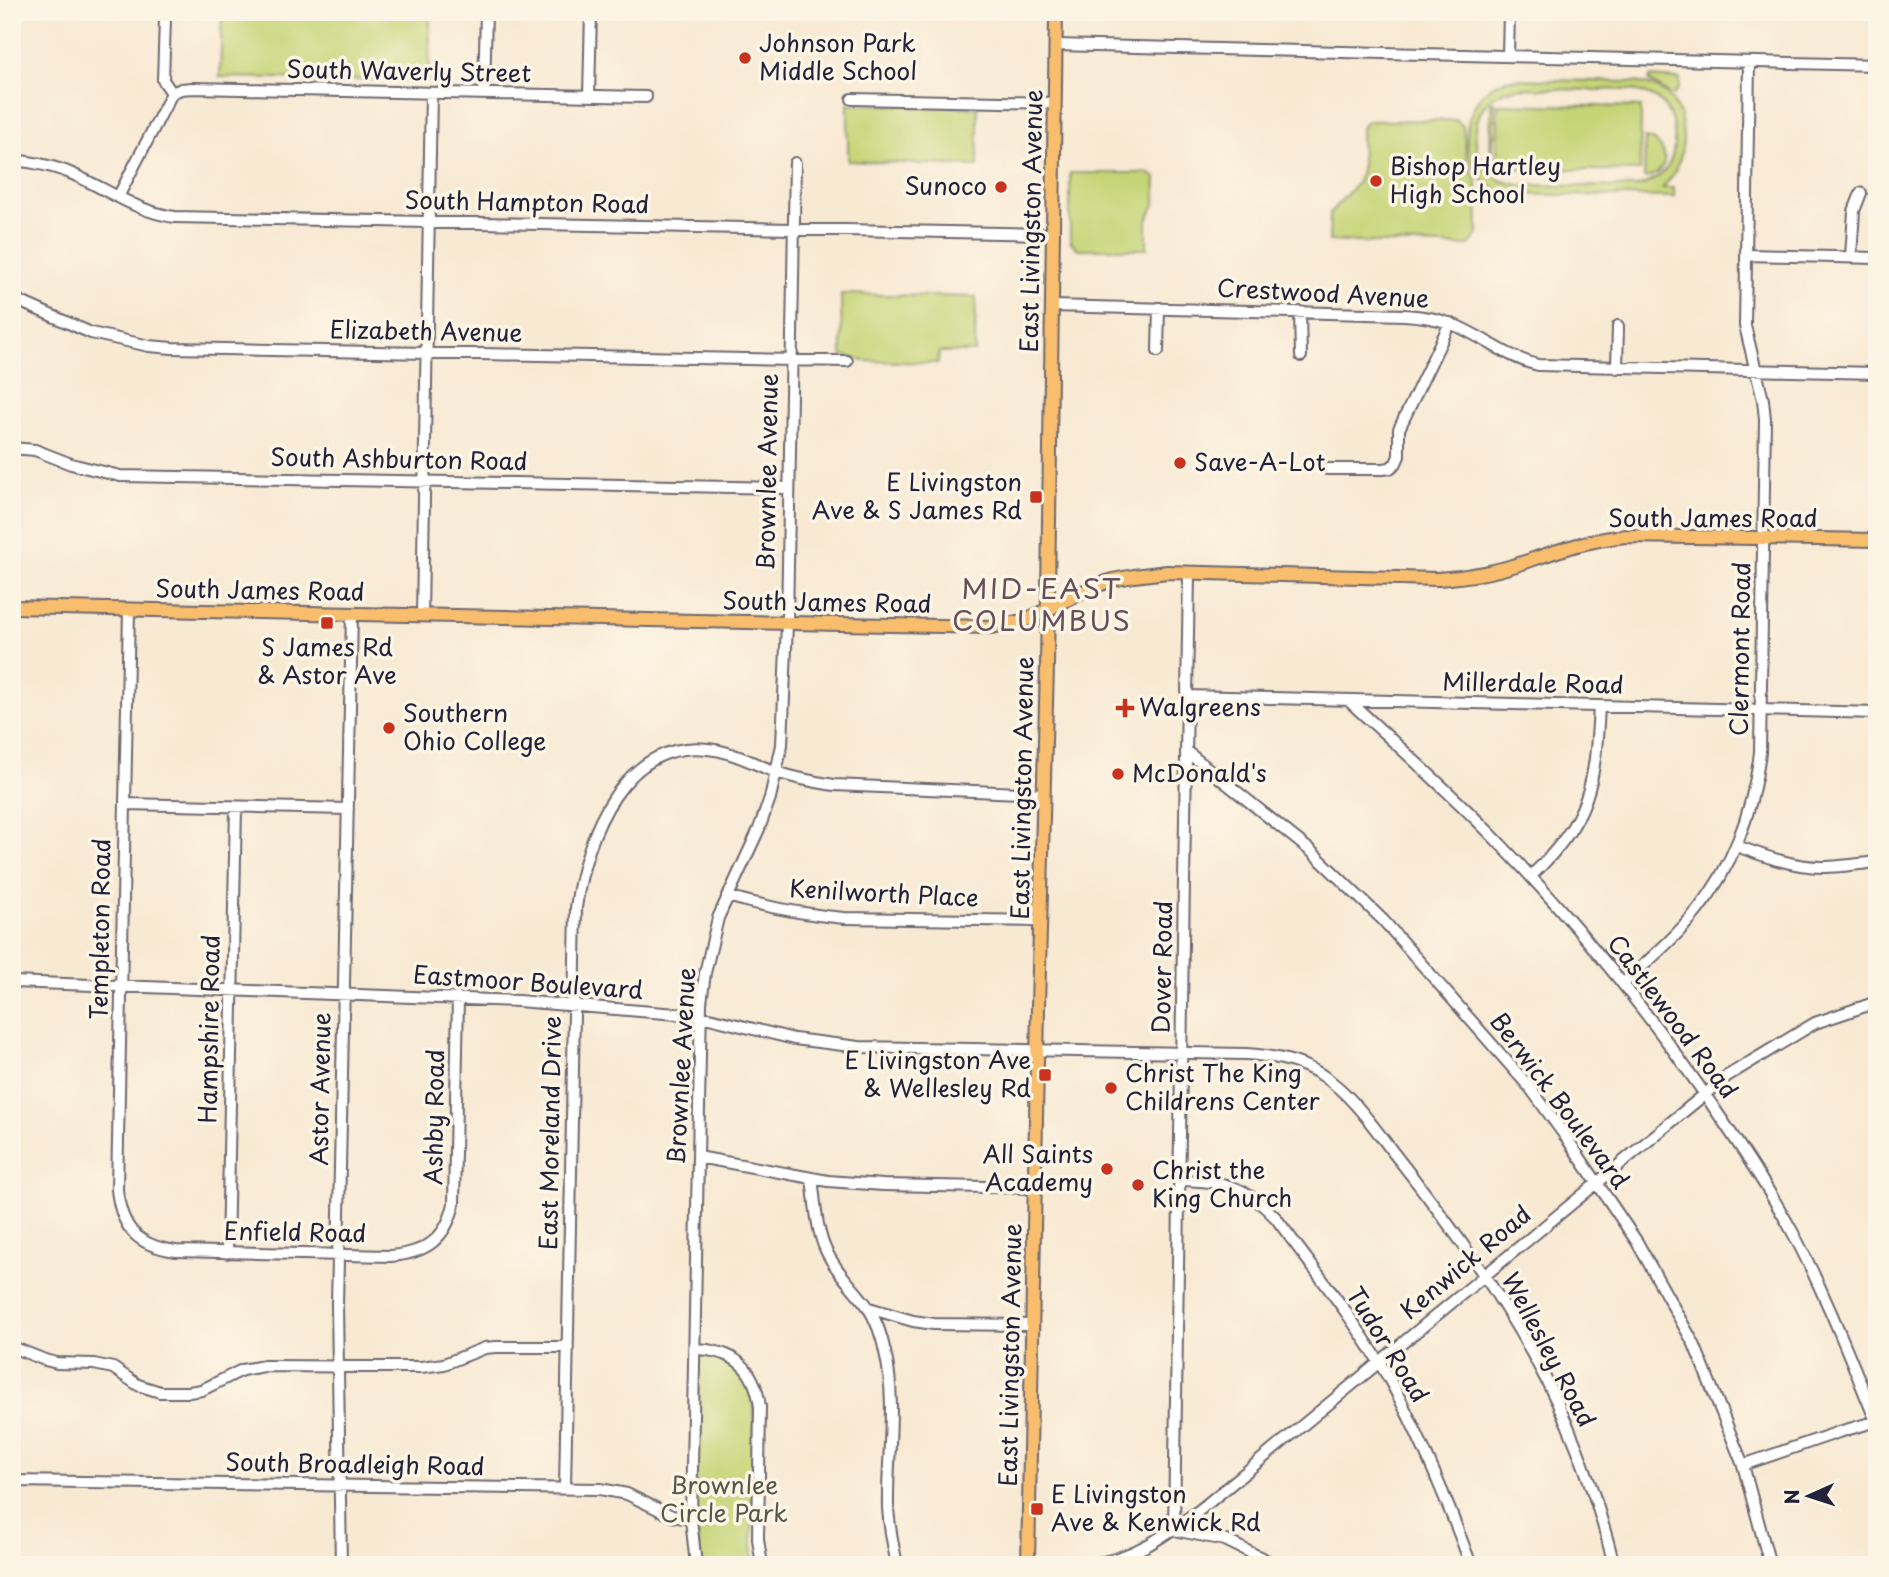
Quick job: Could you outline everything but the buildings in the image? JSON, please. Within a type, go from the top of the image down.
[{"type":"main road","name":"East Livingston Avenue","points":[[1028,1565],[1042,794],[1048,609],[1056,12]]},
{"type":"main road","name":"South James Road","points":[[12,607],[990,627],[1024,621],[1112,580],[1150,573],[1438,579],[1501,569],[1563,548],[1607,538],[1641,535],[1877,540]]},
{"type":"street","points":[[12,26],[13,12]]},
{"type":"street","points":[[484,94],[485,12]]},
{"type":"street","points":[[589,96],[591,12]]},
{"type":"street","points":[[1508,56],[1509,12]]},
{"type":"street","points":[[118,197],[172,93],[163,79],[165,19]]},
{"type":"street","points":[[1055,45],[1877,65]]},
{"type":"street","name":"Clermont Road","points":[[1624,984],[1664,947],[1697,911],[1720,879],[1737,846],[1749,812],[1760,752],[1765,419],[1745,326],[1749,62]]},
{"type":"street","name":"South Waverly Street","points":[[172,93],[192,88],[646,97]]},
{"type":"street","points":[[422,615],[431,93]]},
{"type":"street","points":[[852,99],[1055,103]]},
{"type":"street","name":"South Hampton Road","points":[[12,160],[53,167],[143,209],[175,217],[1052,234]]},
{"type":"street","name":"Brownlee Avenue","points":[[696,1565],[691,1519],[701,1016],[705,973],[718,918],[759,829],[770,799],[782,745],[787,623],[794,163]]},
{"type":"street","points":[[1851,257],[1854,211],[1861,194]]},
{"type":"street","points":[[12,202],[12,257]]},
{"type":"street","points":[[1746,255],[1877,258]]},
{"type":"street","name":"Elizabeth Avenue","points":[[12,298],[92,333],[149,346],[172,348],[848,361]]},
{"type":"street","name":"Crestwood Avenue","points":[[1051,306],[1405,315],[1450,323],[1523,361],[1556,366],[1877,373]]},
{"type":"street","points":[[1158,351],[1159,308]]},
{"type":"street","points":[[1300,312],[1301,356]]},
{"type":"street","points":[[1327,469],[1383,469],[1396,463],[1399,456],[1399,429],[1450,323]]},
{"type":"street","points":[[1617,368],[1618,326]]},
{"type":"street","name":"South Ashburton Road","points":[[12,448],[35,450],[71,464],[120,476],[788,488]]},
{"type":"street","name":"Dover Road","points":[[1174,1530],[1189,573]]},
{"type":"street","name":"Templeton Road","points":[[129,610],[117,1189],[122,1218],[131,1232],[143,1241]]},
{"type":"street","name":"Astor Avenue","points":[[341,1565],[338,1255],[352,614]]},
{"type":"street","name":"Millerdale Road","points":[[1188,696],[1877,713]]},
{"type":"street","name":"Castlewood Road","points":[[1348,700],[1476,819],[1531,876],[1571,920],[1665,1037],[1749,1158],[1793,1234],[1831,1313],[1876,1421]]},
{"type":"street","points":[[1531,876],[1554,855],[1584,807],[1597,753],[1599,706]]},
{"type":"street","name":"East Moreland Drive","points":[[565,1488],[576,908],[584,861],[598,822],[620,788],[634,774],[668,753],[685,749],[708,749],[724,752],[776,772],[834,785],[1042,794]]},
{"type":"street","name":"Berwick Boulevard","points":[[1186,751],[1311,851],[1383,920],[1531,1090],[1637,1241],[1694,1344],[1744,1465],[1770,1565]]},
{"type":"street","points":[[125,804],[348,809]]},
{"type":"street","name":"Hampshire Road","points":[[227,1253],[236,807]]},
{"type":"street","points":[[1737,846],[1765,857],[1806,866],[1877,862]]},
{"type":"street","name":"Kenilworth Place","points":[[727,896],[793,913],[834,917],[1041,921]]},
{"type":"street","name":"Eastmoor Boulevard","points":[[12,982],[344,993],[575,1005],[701,1016],[794,1039],[859,1047],[1037,1050]]},
{"type":"street","name":"Ashby Road","points":[[441,1234],[451,1215],[455,1193],[458,998]]},
{"type":"street","name":"Kenwick Road","points":[[1088,1565],[1137,1551],[1174,1530],[1727,1076],[1815,1023],[1877,1002]]},
{"type":"street","name":"Wellesley Road","points":[[1037,1050],[1269,1056],[1308,1067],[1338,1088],[1366,1117],[1429,1198],[1484,1275],[1521,1335],[1566,1422],[1603,1521],[1614,1565]]},
{"type":"street","points":[[698,1157],[812,1178],[883,1185],[1035,1188]]},
{"type":"street","points":[[812,1178],[818,1224],[825,1247],[832,1262],[869,1308],[889,1371],[888,1506],[897,1565]]},
{"type":"street","name":"Tudor Road","points":[[1179,1180],[1229,1185],[1247,1193],[1276,1218],[1315,1270],[1390,1382],[1450,1507],[1471,1565]]},
{"type":"street","name":"Enfield Road","points":[[143,1241],[158,1248],[176,1251],[391,1256],[407,1255],[426,1247],[441,1234]]},
{"type":"street","points":[[869,1308],[924,1323],[1033,1325]]},
{"type":"street","points":[[12,1347],[57,1363],[93,1364],[113,1368],[138,1385],[160,1392],[189,1392],[211,1387],[232,1374],[253,1367],[436,1366],[485,1348],[568,1347]]},
{"type":"street","points":[[694,1349],[718,1352],[733,1358],[745,1367],[758,1393],[758,1539],[762,1565]]},
{"type":"street","points":[[1744,1465],[1876,1421]]},
{"type":"street","name":"South Broadleigh Road","points":[[12,1481],[600,1489],[627,1494],[672,1516],[691,1519]]},
{"type":"street","points":[[1174,1530],[1225,1540],[1276,1565]]},
{"type":"green space","points":[[222,12],[430,12],[429,81],[220,77]]},
{"type":"green space","points":[[1650,77],[1680,79],[1679,88],[1673,96],[1649,81]]},
{"type":"green space","points":[[1511,79],[1632,82],[1647,84],[1660,90],[1675,106],[1683,130],[1681,156],[1670,179],[1662,188],[1674,188],[1674,197],[1509,194],[1490,186],[1477,173],[1469,155],[1467,136],[1470,117],[1478,100],[1492,86]],"holes":[[[1520,88],[1622,90],[1651,96],[1665,107],[1672,124],[1674,143],[1668,166],[1648,183],[1635,187],[1518,185],[1502,181],[1492,175],[1495,102],[1491,102],[1490,173],[1477,149],[1477,121],[1489,101],[1497,95]]]},
{"type":"green space","points":[[848,104],[978,108],[978,166],[848,161]]},
{"type":"green space","points":[[1498,104],[1641,107],[1640,171],[1497,168]]},
{"type":"green space","points":[[1456,120],[1463,126],[1467,162],[1477,182],[1478,234],[1469,246],[1329,241],[1330,213],[1358,182],[1362,165],[1361,128],[1368,121]]},
{"type":"green space","points":[[1645,138],[1660,146],[1664,159],[1659,171],[1644,178]]},
{"type":"green space","points":[[1070,173],[1148,173],[1156,178],[1155,205],[1147,220],[1147,249],[1078,249],[1070,241]]},
{"type":"green space","points":[[841,294],[976,297],[975,352],[939,352],[938,363],[864,361],[842,355]]},
{"type":"green space","name":"Brownlee Circle Park","points":[[701,1355],[720,1359],[736,1368],[748,1383],[754,1402],[752,1545],[755,1565],[700,1565],[695,1504]]},
{"type":"place","name":"Johnson Park Middle School","points":[[745,58]]},
{"type":"place","name":"Bishop Hartley High School","points":[[1376,181]]},
{"type":"place","name":"Sunoco","points":[[1001,187]]},
{"type":"place","name":"Save-A-Lot","points":[[1180,463]]},
{"type":"place","name":"E Livingston Ave & S James Rd","points":[[1036,497]]},
{"type":"place","name":"S James Rd & Astor Ave","points":[[327,623]]},
{"type":"place","name":"Walgreens","points":[[1125,708]]},
{"type":"place","name":"Southern Ohio College","points":[[389,728]]},
{"type":"place","name":"McDonald's","points":[[1118,774]]},
{"type":"place","name":"E Livingston Ave & Wellesley Rd","points":[[1045,1075]]},
{"type":"place","name":"Christ The King Childrens Center","points":[[1111,1088]]},
{"type":"place","name":"All Saints Academy","points":[[1107,1169]]},
{"type":"place","name":"Christ the King Church","points":[[1138,1185]]},
{"type":"place","name":"E Livingston Ave & Kenwick Rd","points":[[1037,1509]]},
{"type":"district","name":"MID-EAST COLUMBUS","points":[[1042,605]]}]
